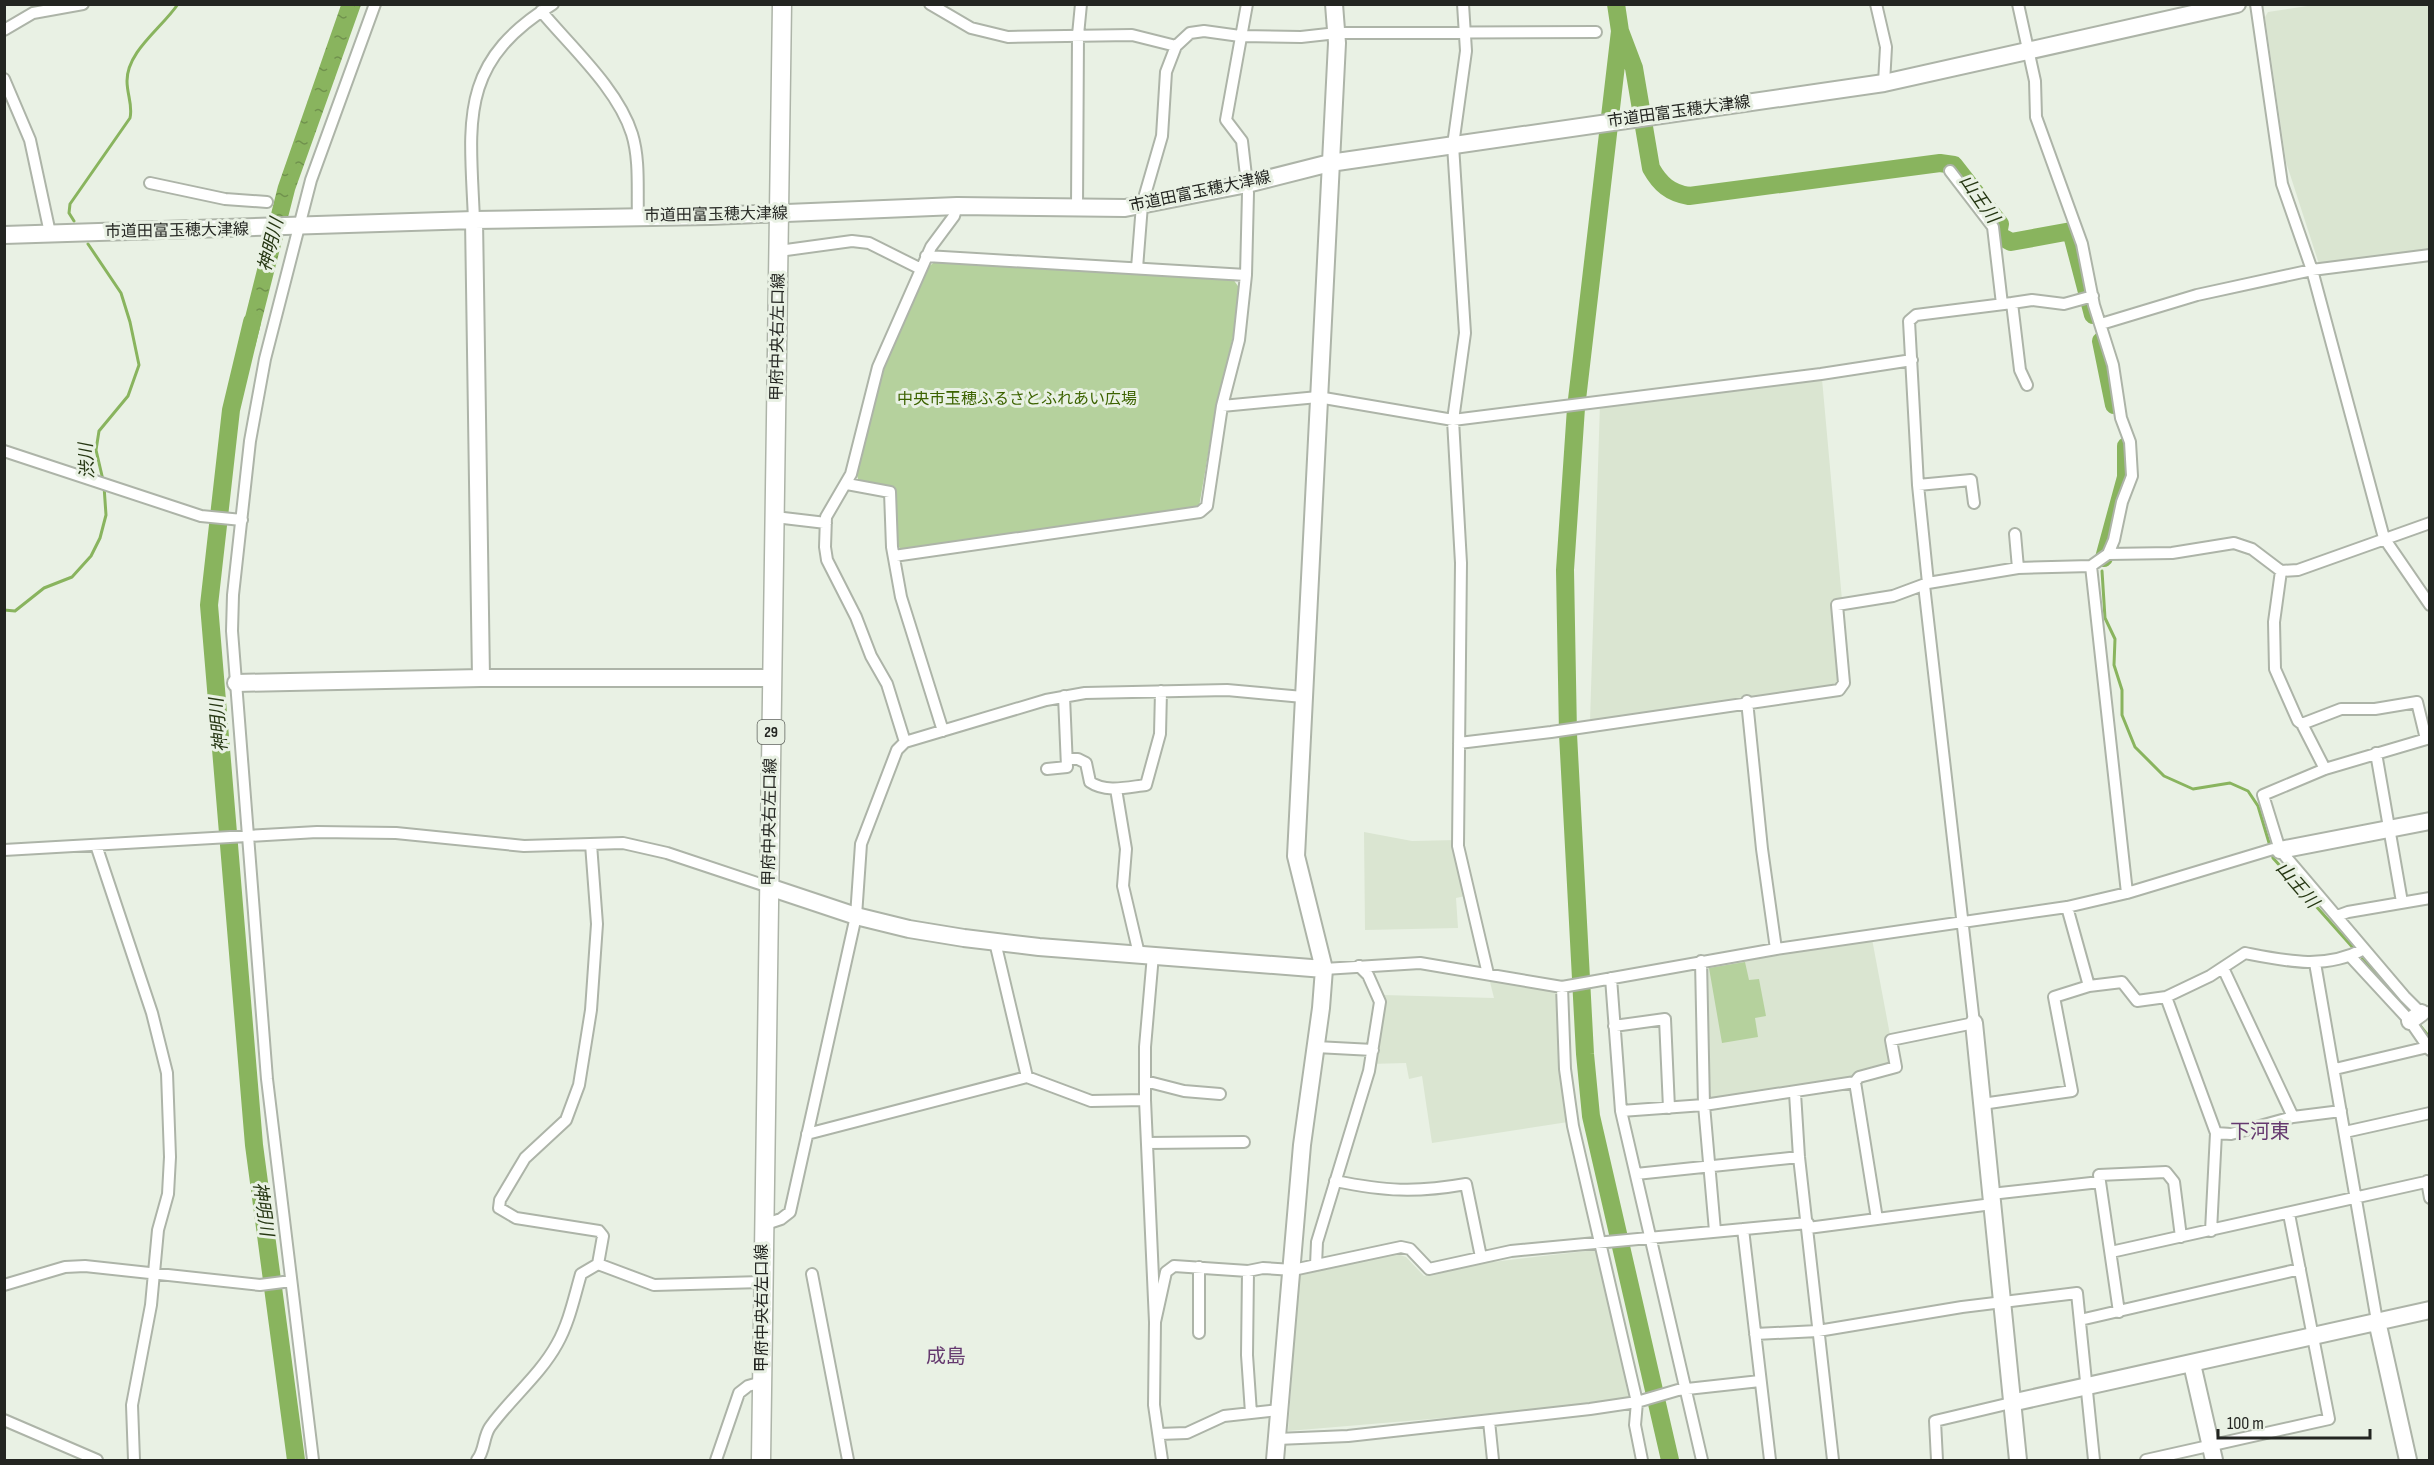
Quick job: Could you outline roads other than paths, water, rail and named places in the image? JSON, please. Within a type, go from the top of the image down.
[{"type":"main road","name":"甲府中央右左口線","points":[[761,1461],[782,4]]},
{"type":"street","points":[[4,30],[33,13],[83,4]]},
{"type":"street","points":[[313,1461],[288,1281],[243,834],[232,595],[238,520],[256,400],[297,219],[375,4]]},
{"type":"street","points":[[481,678],[471,130],[477,92],[489,60],[500,47],[553,4]]},
{"type":"street","points":[[930,4],[971,28],[988,34],[1041,38],[1132,35],[1176,46]]},
{"type":"street","points":[[1077,208],[1078,35],[1081,4]]},
{"type":"street","points":[[894,556],[1200,512],[1207,506],[1222,406],[1239,340],[1246,275],[1247,184],[1242,141],[1226,120],[1247,4]]},
{"type":"street","points":[[1275,1461],[1302,1145],[1324,969],[1296,856],[1337,33],[1334,4]]},
{"type":"street","points":[[1463,4],[1466,51],[1453,145],[1465,333],[1453,420],[1461,563],[1458,846],[1488,974]]},
{"type":"street","points":[[1876,4],[1886,47],[1884,83]]},
{"type":"street","points":[[2018,4],[2035,81],[2036,117],[2082,244],[2093,296],[2113,365],[2121,418],[2130,442],[2133,459],[2132,476],[2108,554]]},
{"type":"street","name":"市道田富玉穂大津線","points":[[4,235],[262,228],[297,219],[474,220],[779,214],[957,206],[1077,208],[1142,205],[1247,184],[1330,163],[1884,83],[2237,4]]},
{"type":"street","points":[[2256,4],[2282,184],[2312,270],[2384,538],[2430,605]]},
{"type":"street","points":[[542,11],[609,91],[624,114],[632,135],[636,159],[638,217]]},
{"type":"street","points":[[1137,268],[1142,205],[1162,136],[1166,72],[1176,46],[1190,33],[1204,31],[1240,36],[1301,37],[1337,33],[1596,32]]},
{"type":"street","points":[[4,79],[30,140],[50,233]]},
{"type":"street","points":[[1950,171],[1993,227],[2020,370],[2027,386]]},
{"type":"street","points":[[150,183],[225,199],[267,202]]},
{"type":"street","points":[[905,742],[887,684],[871,656],[856,617],[827,560],[826,516],[847,483],[878,367],[926,256],[954,216],[957,206]]},
{"type":"street","points":[[779,251],[852,241],[869,243],[921,269]]},
{"type":"street","points":[[2101,324],[2197,295],[2312,270],[2430,255]]},
{"type":"street","points":[[926,256],[1246,275]]},
{"type":"street","points":[[2018,1461],[1965,923],[1926,584],[1909,321],[1916,315],[2032,300],[2064,304],[2093,296]]},
{"type":"street","points":[[1222,406],[1318,397],[1453,420],[1722,387],[1912,360]]},
{"type":"street","points":[[4,450],[201,516],[238,520]]},
{"type":"street","points":[[1918,485],[1971,480],[1974,503]]},
{"type":"street","points":[[847,483],[890,492],[894,556],[913,638],[942,731]]},
{"type":"street","points":[[775,517],[826,523]]},
{"type":"street","points":[[1459,742],[1581,728],[1747,701],[1839,690],[1844,683],[1837,605],[1893,596],[1926,584],[2018,568],[2091,566],[2108,554],[2172,553],[2234,543],[2252,549],[2281,571],[2298,570],[2384,538],[2430,524]]},
{"type":"street","points":[[2014,534],[2018,568]]},
{"type":"street","points":[[2091,566],[2127,893]]},
{"type":"street","points":[[2281,571],[2274,622],[2274,669],[2298,721],[2302,724],[2325,769]]},
{"type":"street","points":[[236,683],[481,678],[772,678]]},
{"type":"street","points":[[763,1225],[781,1219],[790,1212],[856,916],[861,844],[897,750],[905,742],[1064,696],[1096,692],[1227,690],[1303,697]]},
{"type":"street","points":[[1067,759],[1078,759],[1086,763],[1090,782],[1096,786],[1116,789],[1146,785],[1160,735],[1161,691]]},
{"type":"street","points":[[1047,769],[1067,767],[1064,696]]},
{"type":"street","points":[[1747,701],[1762,849],[1776,949]]},
{"type":"street","points":[[2302,724],[2341,709],[2375,709],[2416,702],[2428,739],[2325,769],[2263,795],[2272,850],[2337,916],[2358,953],[2418,1016],[2429,1048],[2334,1069]]},
{"type":"street","points":[[2376,753],[2402,902]]},
{"type":"street","points":[[1116,789],[1126,849],[1123,886],[1146,954],[1145,1101],[1155,1322],[1155,1405],[1162,1461]]},
{"type":"street","points":[[4,850],[243,834],[396,833],[524,846],[623,843],[646,847],[856,916],[909,929],[995,942],[1324,969],[1420,963],[1562,987],[1776,949],[2067,907],[2127,893],[2272,850],[2430,821]]},
{"type":"street","points":[[477,1461],[485,1434],[558,1343],[568,1321],[581,1274],[598,1264],[603,1236],[599,1231],[516,1218],[499,1208],[500,1200],[525,1158],[566,1120],[579,1085],[591,1010],[597,924],[591,844]]},
{"type":"street","points":[[96,845],[152,1013],[167,1073],[170,1156],[168,1194],[158,1230],[145,1345],[132,1405],[134,1461]]},
{"type":"street","points":[[2337,916],[2430,898]]},
{"type":"street","points":[[2067,907],[2089,986]]},
{"type":"street","points":[[995,942],[1027,1077]]},
{"type":"street","points":[[1982,1104],[2072,1091],[2055,997],[2089,986],[2122,982],[2128,986],[2137,1001],[2166,998],[2223,968],[2245,953],[2296,963],[2315,963],[2358,953]]},
{"type":"street","points":[[2358,953],[2418,1016]]},
{"type":"street","points":[[1701,962],[1704,1105],[1715,1231]]},
{"type":"street","points":[[2315,963],[2377,1322],[2408,1461]]},
{"type":"street","points":[[1316,1265],[1317,1242],[1369,1071],[1380,1002],[1368,975],[1359,966]]},
{"type":"street","points":[[2223,968],[2293,1117]]},
{"type":"street","points":[[1611,978],[1621,1111],[1702,1461]]},
{"type":"street","points":[[1562,987],[1566,1069],[1573,1125],[1599,1242],[1641,1401],[1635,1425],[1641,1461]]},
{"type":"street","points":[[2166,998],[2217,1132],[2211,1231]]},
{"type":"street","points":[[1614,1026],[1665,1019],[1669,1108]]},
{"type":"street","points":[[1621,1111],[1704,1105],[1855,1082],[1859,1077],[1896,1067],[1891,1040],[1974,1023]]},
{"type":"street","points":[[1316,1047],[1373,1050]]},
{"type":"street","points":[[807,1134],[1027,1077],[1091,1101],[1145,1101]]},
{"type":"street","points":[[1145,1081],[1184,1091],[1220,1094]]},
{"type":"street","points":[[1855,1082],[1877,1219]]},
{"type":"street","points":[[1795,1092],[1799,1157],[1833,1461]]},
{"type":"street","points":[[2217,1132],[2231,1134],[2293,1117],[2341,1112]]},
{"type":"street","points":[[2345,1132],[2430,1113]]},
{"type":"street","points":[[1147,1143],[1244,1143]]},
{"type":"street","points":[[1636,1174],[1799,1157]]},
{"type":"street","points":[[2119,1312],[2099,1175],[2166,1172],[2174,1182],[2181,1237]]},
{"type":"street","points":[[1335,1181],[1395,1191],[1430,1190],[1466,1184],[1481,1257]]},
{"type":"street","points":[[2111,1252],[2289,1214],[2428,1181],[2430,1198]]},
{"type":"street","points":[[1155,1322],[1166,1272],[1174,1266],[1248,1271],[1263,1268],[1293,1270],[1401,1247],[1410,1249],[1429,1269],[1511,1251],[1715,1231],[1877,1219],[2100,1182]]},
{"type":"street","points":[[2146,1461],[2212,1453],[2329,1419],[2289,1214]]},
{"type":"street","points":[[1743,1229],[1770,1461]]},
{"type":"street","points":[[598,1264],[654,1285],[762,1282]]},
{"type":"street","points":[[4,1285],[65,1268],[85,1266],[263,1284],[288,1281]]},
{"type":"street","points":[[1199,1268],[1199,1333]]},
{"type":"street","points":[[2080,1320],[2300,1269]]},
{"type":"street","points":[[1248,1271],[1247,1355],[1251,1413]]},
{"type":"street","points":[[812,1274],[848,1461]]},
{"type":"street","points":[[1755,1334],[1818,1331],[1962,1307],[2002,1304],[2077,1293],[2094,1461]]},
{"type":"street","points":[[1937,1461],[1935,1420],[2430,1310]]},
{"type":"street","points":[[2192,1364],[2212,1453]]},
{"type":"street","points":[[1277,1439],[1348,1436],[1489,1421],[1641,1401],[1686,1389],[1760,1381]]},
{"type":"street","points":[[716,1461],[739,1393],[748,1386],[762,1382]]},
{"type":"street","points":[[1159,1434],[1187,1433],[1224,1416],[1279,1410]]},
{"type":"street","points":[[4,1420],[97,1461]]},
{"type":"street","points":[[1489,1421],[1493,1461]]},
{"type":"water","points":[[341,5],[361,5],[295,190],[255,347],[238,345],[278,186]]},
{"type":"water","points":[[286,1414],[295,1414],[302,1460],[292,1460]]},
{"type":"waterway","name":"渋川","points":[[74,221],[69,213],[70,204],[130,118],[127,81],[133,60],[146,40],[178,4]]},
{"type":"waterway","name":"山王川","points":[[1616,4],[1620,31],[1634,68],[1651,168],[1658,179],[1671,190],[1689,196],[1940,163],[1954,165],[2000,224],[1998,235],[2011,242],[2071,231],[2093,315]]},
{"type":"waterway","points":[[1620,31],[1576,408],[1565,570],[1568,734],[1585,1054],[1591,1116],[1670,1460]]},
{"type":"waterway","name":"渋川","points":[[88,244],[121,293],[139,365],[128,396],[99,431],[96,450],[103,480]]},
{"type":"waterway","name":"神明川","points":[[252,322],[231,410],[209,605],[254,1145],[296,1460]]},
{"type":"waterway","name":"山王川","points":[[2101,341],[2114,405]]},
{"type":"waterway","name":"山王川","points":[[2104,558],[2126,477],[2126,446]]},
{"type":"waterway","name":"渋川","points":[[4,610],[15,611],[44,588],[72,577],[91,556],[100,538],[106,515],[104,486]]},
{"type":"waterway","name":"山王川","points":[[2102,571],[2105,618],[2115,639],[2114,665],[2122,690],[2122,715],[2135,747],[2164,776],[2193,789],[2230,783],[2248,791],[2258,806],[2270,846]]},
{"type":"waterway","name":"山王川","points":[[2272,853],[2273,858],[2355,950]]},
{"type":"waterway","name":"山王川","points":[[2360,955],[2410,1013]]},
{"type":"waterway","name":"山王川","points":[[2418,1023],[2430,1038]]},
{"type":"district","name":"下河東","points":[[2260,1132]]},
{"type":"district","name":"成島","points":[[946,1357]]},
{"type":"park label","name":"中央市玉穂ふるさとふれあい広場","points":[[1017,399]]}]
